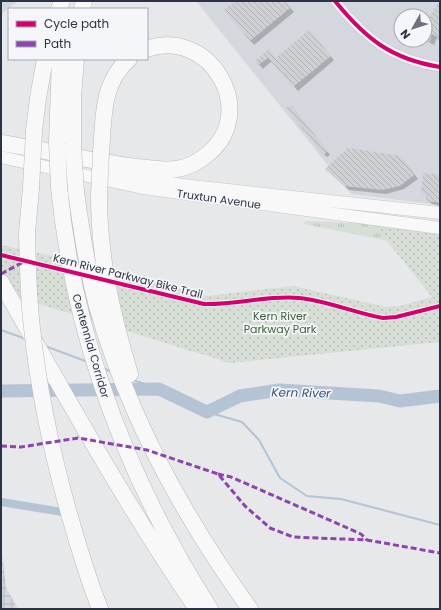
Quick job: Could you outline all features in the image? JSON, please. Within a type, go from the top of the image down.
[{"type":"highway","points":[[1,143],[108,163],[154,169],[179,169],[199,161],[212,151],[225,131],[229,107],[224,83],[210,63],[190,50],[166,46],[148,49]]},
{"type":"highway","points":[[45,60],[34,131],[27,233],[32,329],[45,417],[64,500],[100,609]]},
{"type":"highway","name":"Centennial Corridor","points":[[60,60],[57,143],[59,187],[68,253],[91,351],[111,414],[131,464],[166,536],[210,609]]},
{"type":"highway","name":"Centennial Corridor","points":[[76,60],[73,97],[73,146],[76,190],[86,258],[97,305],[112,355],[132,408],[165,473]]},
{"type":"highway","points":[[128,60],[118,70],[108,88],[101,152],[99,196],[100,228],[103,262],[111,306],[129,372],[165,473],[198,530],[250,609]]},
{"type":"highway","points":[[1,282],[99,456],[154,546],[197,609]]},
{"type":"main road","name":"Truxtun Avenue","points":[[1,148],[136,178],[440,213]]},
{"type":"main road","name":"Truxtun Avenue","points":[[1,157],[143,188],[440,228]]},
{"type":"main road","points":[[299,210],[307,206],[348,211],[365,204]]},
{"type":"main road","points":[[419,225],[440,225]]},
{"type":"street","points":[[335,1],[363,33],[385,49],[415,62],[440,67]]},
{"type":"shaded area","points":[[1,1],[18,1],[8,8],[1,14]]},
{"type":"shaded area","points":[[196,1],[440,1],[440,205],[351,194]]},
{"type":"shaded area","points":[[1,544],[6,587],[18,609],[1,609]]},
{"type":"green space","points":[[305,221],[376,224],[428,230],[394,242],[304,224]]},
{"type":"green space","name":"Kern River Parkway Park","points":[[375,226],[440,233],[440,342],[230,363],[1,292],[1,245],[66,259],[207,296],[293,286],[386,307],[400,306],[432,297]]},
{"type":"building","points":[[235,1],[285,1],[290,8],[250,41],[224,10]]},
{"type":"building","points":[[439,1],[440,39],[433,35],[433,11]]},
{"type":"building","points":[[309,30],[331,56],[293,87],[268,58],[258,65],[255,61],[269,49],[276,58]]},
{"type":"building","points":[[291,105],[328,151],[323,155],[286,108]]},
{"type":"building","points":[[348,148],[401,156],[414,175],[400,186],[382,190],[344,186],[325,169]]},
{"type":"building","points":[[423,173],[440,175],[440,203],[427,201],[424,194],[421,192]]},
{"type":"waterway","points":[[1,330],[26,339]]},
{"type":"waterway","points":[[45,346],[88,362]]},
{"type":"waterway","points":[[103,368],[112,372]]},
{"type":"waterway","points":[[133,380],[159,389]]},
{"type":"waterway","name":"Kern River","points":[[1,391],[159,389],[207,412],[240,396],[279,390],[379,396],[400,401],[440,396]]},
{"type":"waterway","points":[[207,412],[242,422],[259,440],[280,478],[307,496],[341,499],[440,525]]},
{"type":"waterway","points":[[1,502],[62,512]]},
{"type":"marked path","points":[[1,274],[25,261]]},
{"type":"marked path","points":[[1,446],[21,447],[78,438],[147,450],[218,474],[245,506],[270,528],[293,537],[367,540],[440,553]]},
{"type":"marked path","points":[[218,474],[231,477],[343,526],[361,534],[367,540]]},
{"type":"cycle path","points":[[335,1],[369,36],[393,53],[407,59],[440,67]]},
{"type":"cycle path","name":"Kern River Parkway Bike Trail","points":[[1,255],[204,304],[287,297],[320,302],[383,318],[396,317],[440,306]]}]
